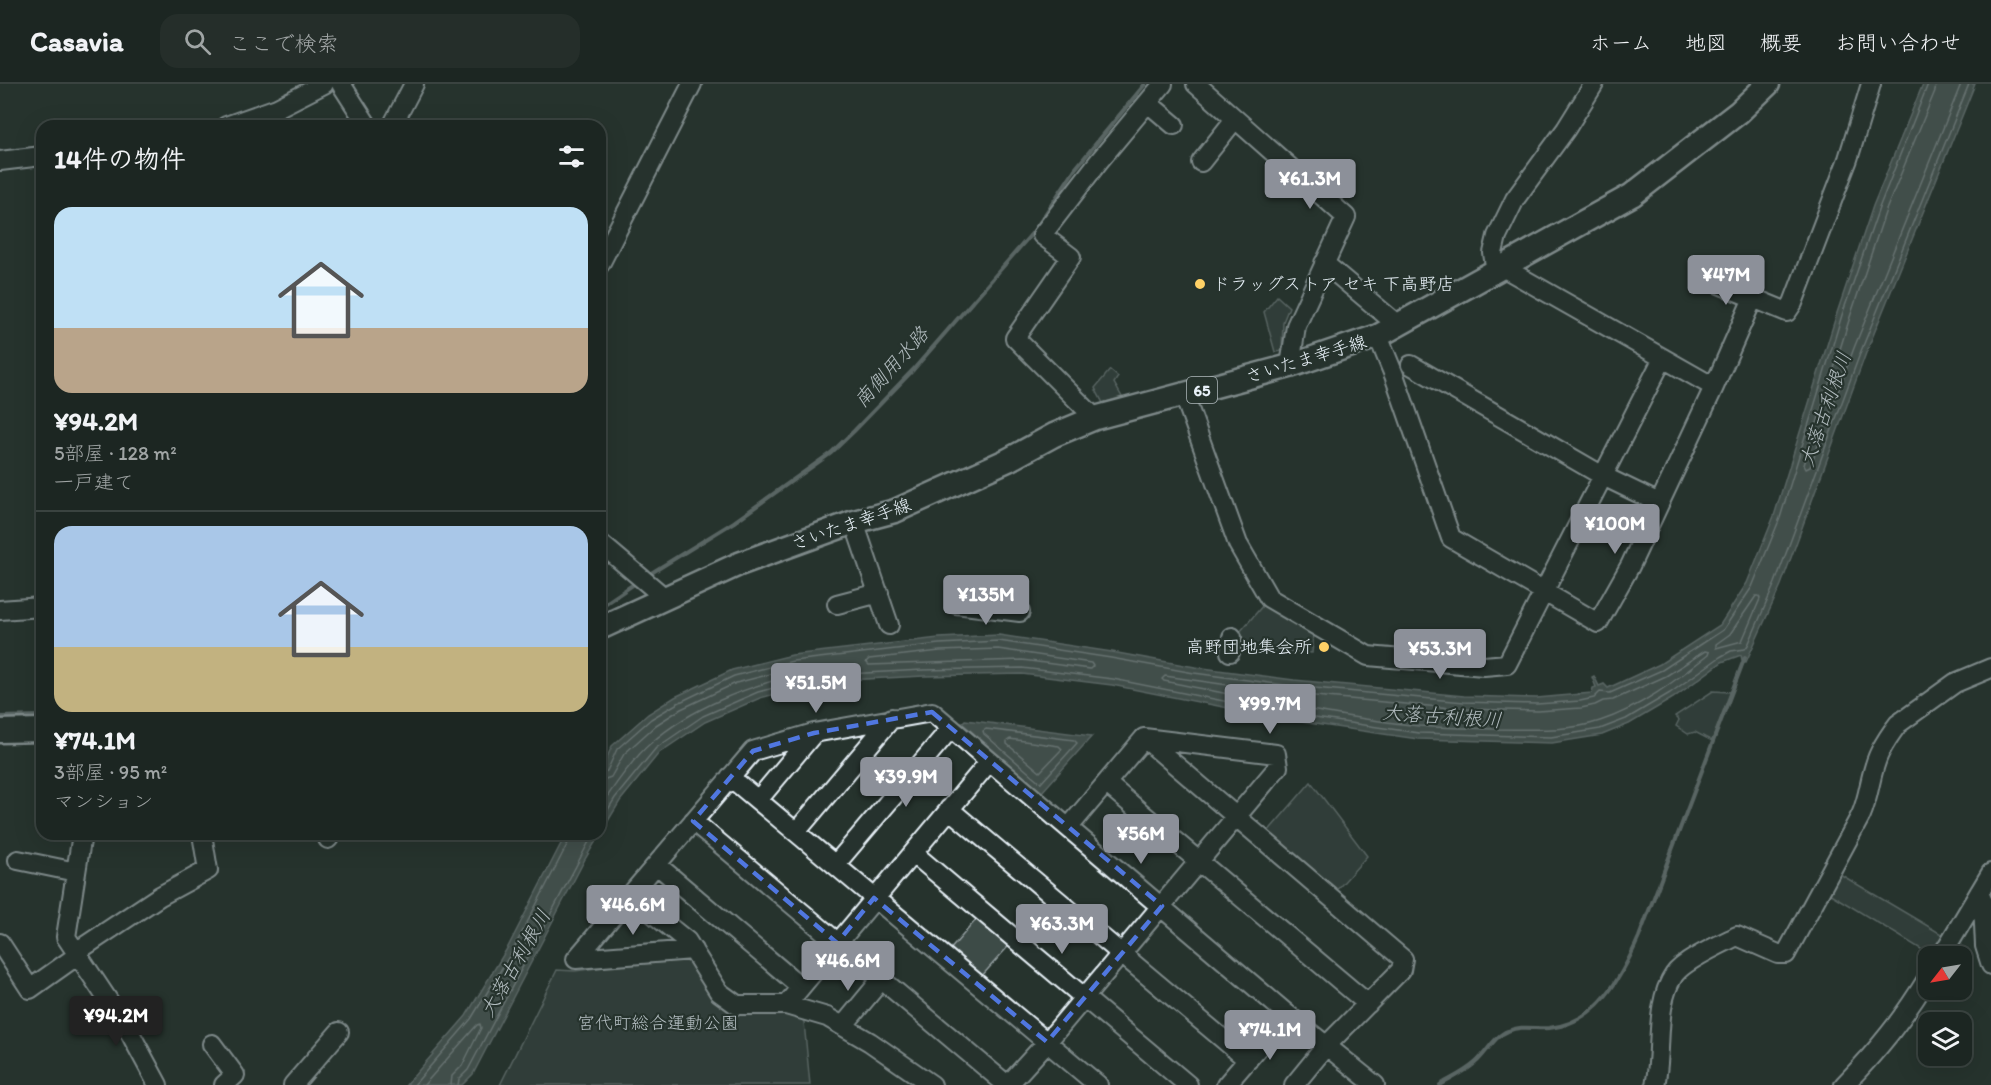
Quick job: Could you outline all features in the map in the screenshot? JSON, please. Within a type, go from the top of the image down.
[{"type":"main road","name":"さいたま幸手線","points":[[606,625],[739,564],[854,522],[895,511],[1008,460],[1054,435],[1095,418],[1290,366],[1378,336],[1632,195],[1739,112],[1768,84]]},
{"type":"main road","points":[[0,731],[36,730]]},
{"type":"street","points":[[243,120],[277,108],[324,84]]},
{"type":"street","points":[[341,84],[364,120]]},
{"type":"street","points":[[395,120],[414,84]]},
{"type":"street","points":[[606,252],[692,84]]},
{"type":"street","points":[[1095,418],[1015,338],[1071,257],[1042,236],[1099,161],[1163,84]]},
{"type":"street","points":[[1196,84],[1346,218],[1296,326],[1290,366]]},
{"type":"street","points":[[1594,84],[1566,129],[1515,199],[1497,236],[1493,253],[1500,270],[1714,387]]},
{"type":"street","points":[[1712,281],[1787,312],[1793,303],[1848,159],[1871,84]]},
{"type":"street","points":[[1148,103],[1174,125]]},
{"type":"street","points":[[1201,162],[1235,119]]},
{"type":"street","points":[[0,158],[36,156]]},
{"type":"street","points":[[1324,263],[1399,326]]},
{"type":"street","points":[[1378,336],[1451,538],[1598,622],[1630,566],[1753,298]]},
{"type":"street","points":[[1184,395],[1238,544],[1269,597],[1368,656],[1484,666],[1507,664],[1663,358]]},
{"type":"street","points":[[1411,365],[1603,476],[1659,503]]},
{"type":"street","points":[[854,522],[889,626]]},
{"type":"street","points":[[606,548],[665,598]]},
{"type":"street","points":[[837,604],[879,593]]},
{"type":"street","points":[[956,604],[1020,612]]},
{"type":"street","points":[[0,610],[36,607]]},
{"type":"street","points":[[1655,1085],[1659,1070],[1664,997],[1674,974],[1704,953],[1737,936],[1778,954],[1786,954],[1861,815],[1878,756],[1893,730],[1955,683],[1991,668]]},
{"type":"street","points":[[693,950],[576,959],[753,751],[814,733],[932,712],[1287,1014],[1375,1085]]},
{"type":"street","points":[[796,832],[892,718]]},
{"type":"street","points":[[835,865],[951,728]]},
{"type":"street","points":[[758,801],[814,733]]},
{"type":"street","points":[[1069,827],[1144,738]]},
{"type":"street","points":[[693,821],[1008,1085],[1085,998],[1278,767],[1276,754],[1144,738]]},
{"type":"street","points":[[1144,738],[1403,959],[1401,970],[1326,1046],[1294,1085]]},
{"type":"street","points":[[786,1005],[989,762]]},
{"type":"street","points":[[730,777],[1096,1084]]},
{"type":"street","points":[[1106,783],[1368,1004]]},
{"type":"street","points":[[949,809],[1248,1060]]},
{"type":"street","points":[[81,840],[66,937],[130,1033],[158,1085]]},
{"type":"street","points":[[0,943],[30,989],[160,896],[208,870],[203,840]]},
{"type":"street","points":[[913,853],[1188,1085]]},
{"type":"street","points":[[18,860],[76,872]]},
{"type":"street","points":[[657,865],[801,987]]},
{"type":"street","points":[[1948,946],[1991,873]]},
{"type":"street","points":[[1979,893],[1983,902],[1985,946],[1991,965]]},
{"type":"street","points":[[631,896],[687,941],[719,992],[738,1005],[786,1005],[827,1017],[870,1042],[932,1085]]},
{"type":"street","points":[[843,1026],[881,980]]},
{"type":"street","points":[[1844,1085],[1883,1044],[1918,995]]},
{"type":"street","points":[[1226,1085],[1287,1014]]},
{"type":"street","points":[[293,1085],[339,1032]]},
{"type":"street","points":[[212,1044],[235,1075],[224,1085]]},
{"type":"highlighted area","points":[[932,712],[1162,906],[1047,1042],[874,898],[837,943],[693,821],[753,751],[814,733]]},
{"type":"green space","points":[[1277,296],[1289,307],[1283,322],[1282,351],[1275,352],[1264,312]]},
{"type":"green space","points":[[1110,370],[1118,377],[1114,383],[1122,397],[1103,403],[1095,388]]},
{"type":"green space","points":[[1264,604],[1314,632],[1312,653],[1233,647],[1233,640]]},
{"type":"green space","points":[[1713,691],[1731,692],[1712,741],[1695,732],[1688,734],[1676,726],[1679,720],[1675,716]]},
{"type":"green space","points":[[1311,782],[1367,856],[1335,892],[1266,834]]},
{"type":"green space","points":[[1838,873],[1948,938],[1942,946],[1918,947],[1827,892]]},
{"type":"green space","points":[[981,914],[1013,941],[980,978],[949,951]]},
{"type":"green space","name":"宮代町総合運動公園","points":[[689,955],[715,996],[795,1012],[804,1022],[810,1085],[500,1085],[557,970],[575,971]]},
{"type":"water","name":"大落古利根川","points":[[1923,84],[1975,84],[1866,353],[1781,585],[1746,662],[1742,660],[1741,655],[1722,662],[1673,698],[1629,724],[1602,735],[1552,743],[1418,739],[1294,721],[1112,685],[1022,674],[847,680],[809,685],[760,698],[705,722],[659,753],[620,801],[606,824],[606,760],[612,746],[648,714],[675,697],[732,670],[792,655],[939,638],[999,635],[1195,667],[1294,680],[1464,696],[1537,698],[1592,693],[1593,688],[1596,687],[1592,677],[1594,676],[1599,686],[1604,684],[1608,688],[1660,664],[1720,625],[1747,583],[1774,516],[1873,206]]},
{"type":"water","points":[[965,720],[1092,736],[1042,792],[962,723]]},
{"type":"water","name":"大落古利根川","points":[[563,840],[596,840],[473,1074],[462,1085],[406,1085],[466,1016],[508,947]]},
{"type":"waterway","name":"南側用水路","points":[[648,575],[734,522],[831,453],[854,431],[913,370],[1034,231],[1075,169],[1145,84]]},
{"type":"waterway","name":"南側用水路","points":[[606,603],[637,582]]},
{"type":"waterway","points":[[1440,1085],[1471,1066],[1503,1033],[1513,1029],[1549,1028],[1566,1024],[1595,1007],[1616,982],[1639,937],[1745,657]]},
{"type":"waterway","name":"南側用水路","points":[[0,717],[36,716]]},
{"type":"place","name":"ドラッグストア セキ 下高野店","points":[[1200,284]]},
{"type":"place","name":"高野団地集会所","points":[[1324,647]]}]
